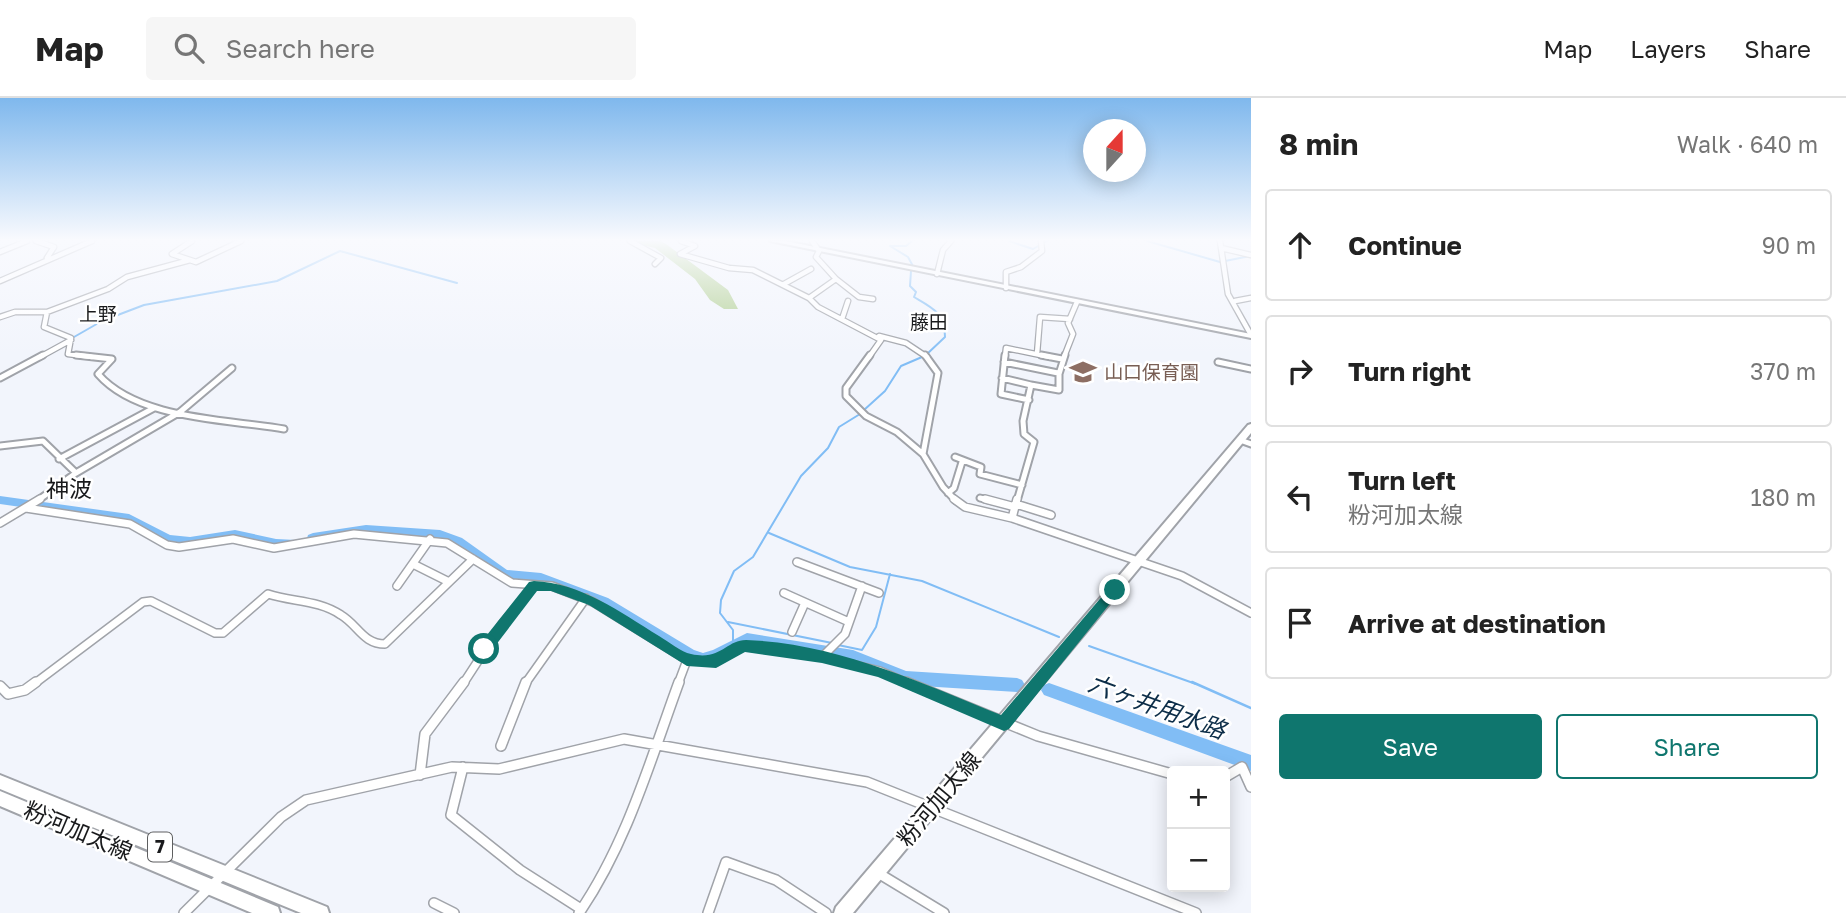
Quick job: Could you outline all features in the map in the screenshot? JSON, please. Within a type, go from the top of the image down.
[{"type":"main road","points":[[962,279],[1251,336]]},
{"type":"main road","name":"粉河加太線","points":[[842,913],[1139,561],[1246,442],[1251,426]]},
{"type":"main road","name":"粉河加太線","points":[[0,782],[321,913]]},
{"type":"main road","name":"粉河加太線","points":[[0,798],[272,913]]},
{"type":"street","points":[[0,317],[15,312],[47,312],[75,299],[108,289],[124,279]]},
{"type":"street","points":[[773,279],[809,298],[818,307],[881,340],[846,388],[846,396],[866,415],[897,432],[923,454],[948,493],[965,507],[1012,518],[1182,576],[1251,613]]},
{"type":"street","points":[[784,284],[793,279]]},
{"type":"street","points":[[809,298],[836,279],[859,297],[873,299]]},
{"type":"street","points":[[1006,279],[1006,288]]},
{"type":"street","points":[[1226,279],[1228,294],[1235,302]]},
{"type":"street","points":[[1235,302],[1251,298]]},
{"type":"street","points":[[842,319],[848,300]]},
{"type":"street","points":[[1002,378],[1059,390],[1058,373],[1073,334],[1068,323],[1077,302]]},
{"type":"street","points":[[1235,302],[1233,306],[1251,336]]},
{"type":"street","points":[[47,312],[44,327],[71,339]]},
{"type":"street","points":[[1037,354],[1040,317],[1070,319]]},
{"type":"street","points":[[874,336],[895,340],[926,355],[936,369],[938,382],[927,419],[923,454]]},
{"type":"street","points":[[0,378],[71,339]]},
{"type":"street","points":[[71,339],[68,354],[112,359],[98,374],[111,390],[154,408],[284,429]]},
{"type":"street","points":[[1029,400],[1001,394],[1006,348],[1062,359]]},
{"type":"street","points":[[1004,362],[1058,373]]},
{"type":"street","points":[[1218,362],[1251,369]]},
{"type":"street","points":[[0,523],[36,502],[76,472],[180,412],[232,368]]},
{"type":"street","points":[[1012,518],[1034,442],[1024,434],[1023,421],[1031,385]]},
{"type":"street","points":[[59,459],[154,408]]},
{"type":"street","points":[[0,446],[43,441],[59,459],[76,472]]},
{"type":"street","points":[[955,457],[981,467],[980,474],[1022,485]]},
{"type":"street","points":[[948,493],[954,488],[962,461]]},
{"type":"street","points":[[980,498],[1051,515]]},
{"type":"street","points":[[27,507],[120,522],[167,545],[179,547],[233,539],[274,548],[354,534],[430,539],[447,543],[512,583],[552,586],[586,598],[687,660],[716,662],[743,646],[822,657],[880,671],[1004,724],[1167,773]]},
{"type":"street","points":[[397,586],[430,539]]},
{"type":"street","points":[[0,686],[8,694],[25,690],[143,602],[151,601],[215,633],[223,633],[268,594],[275,594],[293,602],[303,599],[345,617],[363,638],[380,645],[385,644],[473,559]]},
{"type":"street","points":[[797,562],[879,593]]},
{"type":"street","points":[[413,564],[449,582]]},
{"type":"street","points":[[419,775],[425,734],[447,708],[502,624],[534,586]]},
{"type":"street","points":[[822,657],[840,641],[862,586]]},
{"type":"street","points":[[784,593],[804,605],[849,622]]},
{"type":"street","points":[[501,746],[522,688],[586,598]]},
{"type":"street","points":[[792,632],[804,605]]},
{"type":"street","points":[[463,767],[451,815],[520,870],[580,911],[605,875],[658,744],[687,660]]},
{"type":"street","points":[[184,913],[290,809],[306,800],[463,767],[499,769],[613,739],[658,744],[867,782],[933,806],[1001,838],[1196,913]]},
{"type":"street","points":[[1230,775],[1247,769],[1251,787]]},
{"type":"street","points":[[708,913],[726,862],[776,880],[826,913]]},
{"type":"street","points":[[877,873],[944,913]]},
{"type":"street","points":[[435,903],[454,913]]},
{"type":"green space","points":[[695,279],[713,279],[728,290],[738,309],[724,309],[710,300]]},
{"type":"waterway","points":[[74,337],[102,321],[144,305],[281,279]]},
{"type":"waterway","points":[[442,279],[457,283]]},
{"type":"waterway","points":[[910,279],[910,286],[916,292],[914,297],[937,312],[943,322],[945,337],[927,354]]},
{"type":"waterway","points":[[864,410],[885,391],[901,366],[922,357]]},
{"type":"waterway","points":[[733,645],[733,630],[720,613],[721,600],[734,571],[753,557],[801,476],[828,448],[839,427],[860,414]]},
{"type":"waterway","name":"六ヶ井用水路","points":[[0,500],[129,518],[168,540],[190,542],[235,535],[276,544],[291,543]]},
{"type":"waterway","name":"六ヶ井用水路","points":[[313,538],[366,530],[440,535],[457,541],[504,575],[541,578],[603,602],[690,655],[703,659],[717,655],[747,639],[853,656],[905,678],[1017,685]]},
{"type":"waterway","points":[[769,533],[850,567],[890,575]]},
{"type":"waterway","points":[[838,645],[862,650],[876,627],[890,575]]},
{"type":"waterway","points":[[890,575],[922,581],[1059,637]]},
{"type":"waterway","points":[[728,622],[832,643]]},
{"type":"waterway","points":[[1089,646],[1196,684]]},
{"type":"waterway","points":[[1192,682],[1251,708]]},
{"type":"waterway","name":"六ヶ井用水路","points":[[1049,690],[1251,763]]},
{"type":"place","name":"山口保育園","points":[[1083,372]]},
{"type":"district","name":"上野","points":[[98,314]]},
{"type":"district","name":"藤田","points":[[929,322]]},
{"type":"district","name":"神波","points":[[69,489]]},
{"type":"route","points":[[484,649],[534,586],[552,586],[593,602],[687,660],[705,664],[716,662],[743,646],[822,657],[880,671],[1004,724],[1115,590]]}]
